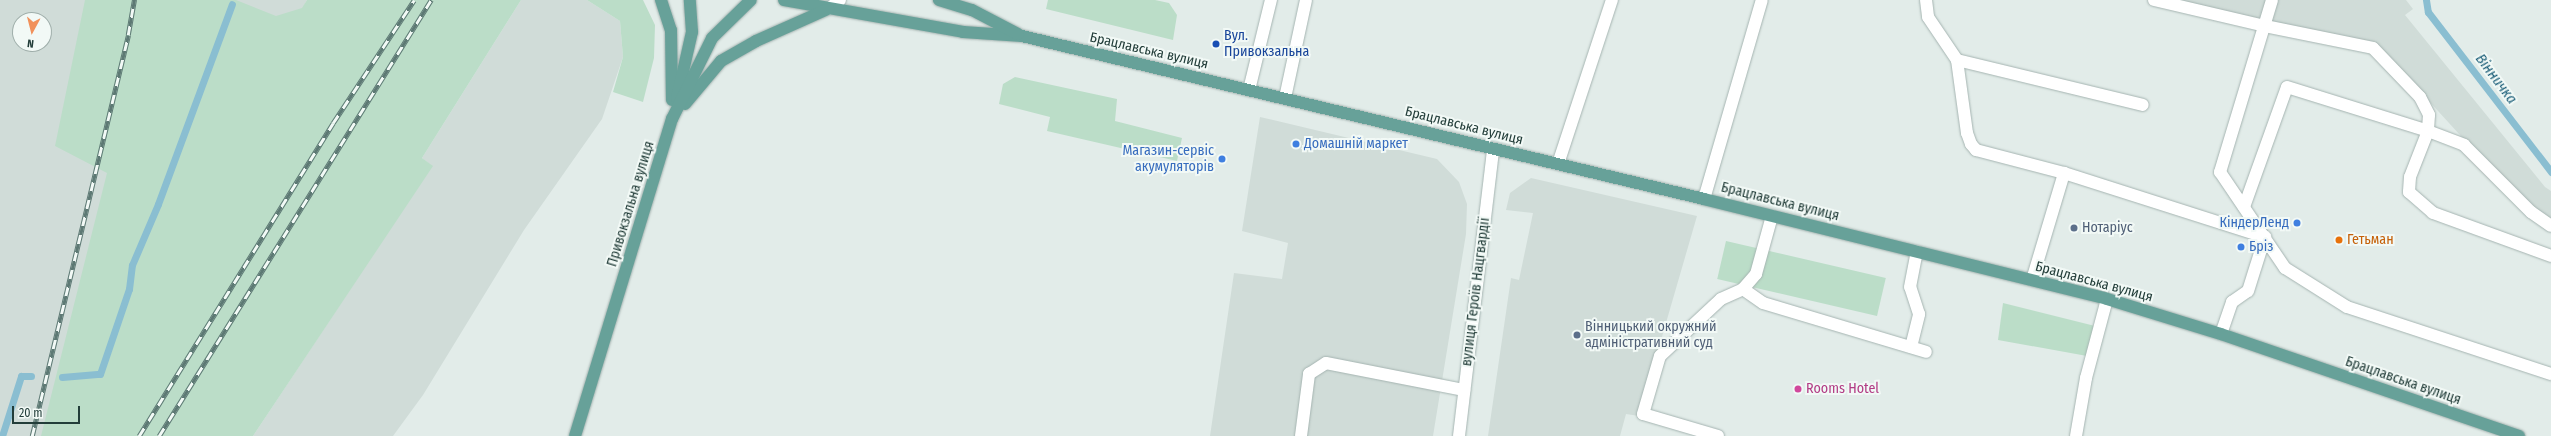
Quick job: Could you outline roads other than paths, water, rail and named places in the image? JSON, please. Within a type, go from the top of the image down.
[{"type":"main road","points":[[661,0],[671,30],[672,119]]},
{"type":"main road","points":[[672,119],[692,32],[690,0]]},
{"type":"main road","name":"Привокзальна вулиця","points":[[575,436],[672,119],[712,38],[751,0]]},
{"type":"main road","name":"Брацлавська вулиця","points":[[784,0],[963,32],[1022,36],[1704,199],[2032,280],[2107,299],[2222,334],[2519,436]]},
{"type":"main road","name":"Брацлавська вулиця","points":[[939,0],[969,5],[1022,36]]},
{"type":"main road","points":[[672,119],[721,61],[756,41],[828,9]]},
{"type":"street","points":[[828,9],[840,0]]},
{"type":"street","points":[[1249,90],[1271,0]]},
{"type":"street","points":[[1285,98],[1306,0]]},
{"type":"street","points":[[1558,164],[1612,0]]},
{"type":"street","points":[[1704,199],[1762,0]]},
{"type":"street","points":[[1926,0],[1928,17],[1957,60],[1967,133],[1971,144],[1976,150],[2064,173],[2265,237]]},
{"type":"street","points":[[2154,0],[2265,26],[2373,48],[2420,97],[2429,115],[2428,131],[2410,177],[2409,192],[2433,213],[2551,256]]},
{"type":"street","points":[[2272,0],[2220,172],[2285,268],[2347,307],[2551,374]]},
{"type":"street","points":[[1957,60],[2143,104]]},
{"type":"street","points":[[2244,207],[2287,87],[2428,131],[2464,145],[2531,212],[2551,226]]},
{"type":"street","name":"вулиця Героїв Нацгвардії","points":[[1459,436],[1493,149]]},
{"type":"street","points":[[2032,280],[2064,173]]},
{"type":"street","points":[[1718,436],[1643,414],[1660,356],[1721,299],[1743,289],[1756,274],[1772,216]]},
{"type":"street","points":[[2222,334],[2232,302],[2248,291],[2265,237]]},
{"type":"street","points":[[1911,347],[1920,314],[1910,287],[1917,252]]},
{"type":"street","points":[[1743,289],[1762,303],[1926,352]]},
{"type":"street","points":[[2076,436],[2086,378],[2107,299]]},
{"type":"street","points":[[1301,436],[1309,374],[1326,363],[1464,390]]},
{"type":"waterway","name":"Вінничка","points":[[2426,0],[2428,12],[2551,172]]},
{"type":"waterway","points":[[62,377],[100,374],[129,289],[132,265],[158,204],[232,4]]},
{"type":"waterway","points":[[2,436],[21,376],[31,376]]},
{"type":"railway","points":[[32,436],[128,35],[134,0]]},
{"type":"railway","points":[[139,436],[333,123],[414,0]]},
{"type":"railway","points":[[159,436],[431,0]]},
{"type":"place","name":"Вул. Привокзальна","points":[[1216,44]]},
{"type":"place","name":"Домашній маркет","points":[[1296,144]]},
{"type":"place","name":"Магазин-сервіс акумуляторів","points":[[1222,159]]},
{"type":"place","name":"КіндерЛенд","points":[[2297,223]]},
{"type":"place","name":"Нотаріус","points":[[2074,228]]},
{"type":"place","name":"Гетьман","points":[[2339,240]]},
{"type":"place","name":"Бріз","points":[[2241,247]]},
{"type":"place","name":"Вінницький окружний адміністративний суд","points":[[1577,335]]},
{"type":"place","name":"Rooms Hotel","points":[[1798,389]]}]
